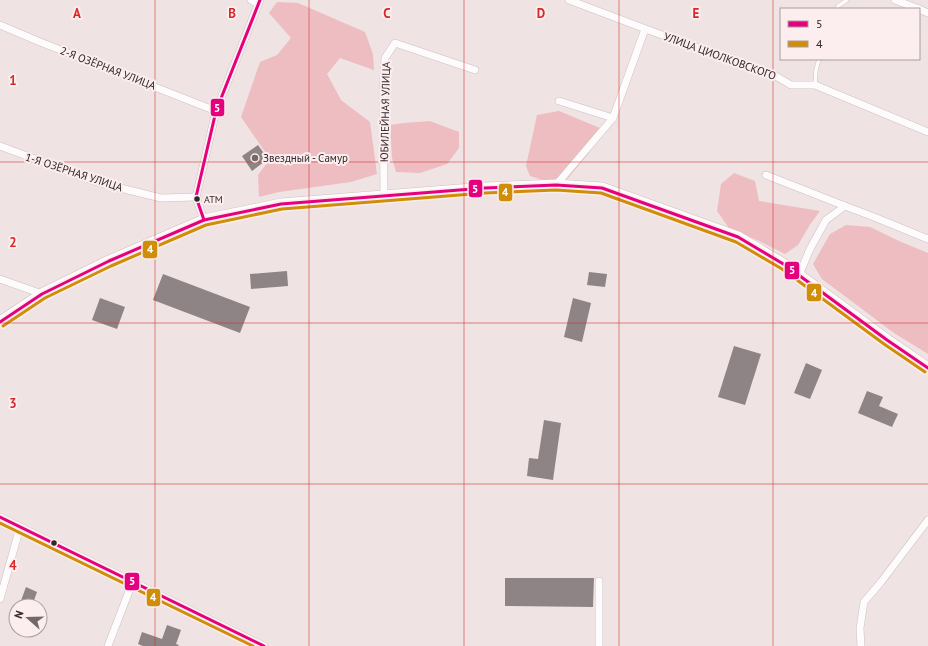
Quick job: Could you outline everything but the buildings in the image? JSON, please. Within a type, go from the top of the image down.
[{"type":"main road","points":[[0,322],[42,294],[109,261],[204,220],[281,204],[485,188],[556,185],[602,188],[738,237],[785,265],[887,340],[928,368]]},
{"type":"street","points":[[204,220],[196,197],[216,111],[259,2],[251,0]]},
{"type":"street","name":"УЛИЦА ЦИОЛКОВСКОГО","points":[[568,0],[774,75],[791,85],[815,85],[928,132]]},
{"type":"street","points":[[895,0],[916,8]]},
{"type":"street","name":"2-Я ОЗЁРНАЯ УЛИЦА","points":[[0,25],[216,111]]},
{"type":"street","points":[[556,185],[613,118],[645,29]]},
{"type":"street","name":"ЮБИЛЕЙНАЯ УЛИЦА","points":[[384,196],[383,93],[385,58],[395,43],[474,70]]},
{"type":"street","points":[[559,101],[613,118]]},
{"type":"street","name":"1-Я ОЗЁРНАЯ УЛИЦА","points":[[0,146],[100,183],[161,198],[196,197]]},
{"type":"street","points":[[766,174],[928,239]]},
{"type":"street","points":[[799,275],[810,249],[826,220],[845,206]]},
{"type":"street","points":[[0,279],[42,294]]},
{"type":"street","points":[[0,516],[132,581],[254,644],[264,646]]},
{"type":"street","points":[[861,646],[860,628],[864,602],[928,520]]},
{"type":"street","points":[[0,599],[20,527]]},
{"type":"street","points":[[108,646],[132,581]]},
{"type":"street","points":[[599,582],[599,646]]},
{"type":"lane","points":[[837,8],[847,0]]},
{"type":"lane","points":[[815,85],[816,70],[819,60]]},
{"type":"shaded area","points":[[277,2],[298,3],[365,32],[373,54],[374,70],[340,58],[327,74],[341,100],[370,122],[377,174],[351,182],[279,192],[259,197],[258,175],[270,159],[241,117],[260,62],[277,55],[291,38],[269,13]]},
{"type":"shaded area","points":[[559,111],[600,128],[589,153],[568,178],[546,181],[530,176],[526,166],[537,115]]},
{"type":"shaded area","points":[[430,121],[459,132],[459,148],[447,164],[420,173],[396,172],[392,158],[390,125]]},
{"type":"shaded area","points":[[734,173],[755,181],[759,201],[820,211],[798,245],[785,254],[729,228],[717,211],[721,184]]},
{"type":"shaded area","points":[[846,225],[870,227],[928,253],[928,354],[894,333],[822,279],[813,264],[830,234]]},
{"type":"transit line","name":"5","points":[[204,220],[196,197],[216,111],[260,0]]},
{"type":"transit line","name":"5","points":[[0,322],[42,294],[109,261],[204,220],[281,204],[485,188],[556,185],[602,188],[738,237],[785,265],[887,340],[928,368]]},
{"type":"transit line","name":"4","points":[[3,326],[45,298],[111,266],[206,225],[282,209],[485,193],[556,190],[601,193],[736,242],[782,269],[884,344],[925,372]]},
{"type":"transit line","name":"5","points":[[0,517],[264,646]]},
{"type":"transit line","name":"4","points":[[0,523],[253,646]]},
{"type":"place","name":"Звездный - Самур","points":[[255,158]]},
{"type":"place","name":"АТМ","points":[[197,199]]}]
